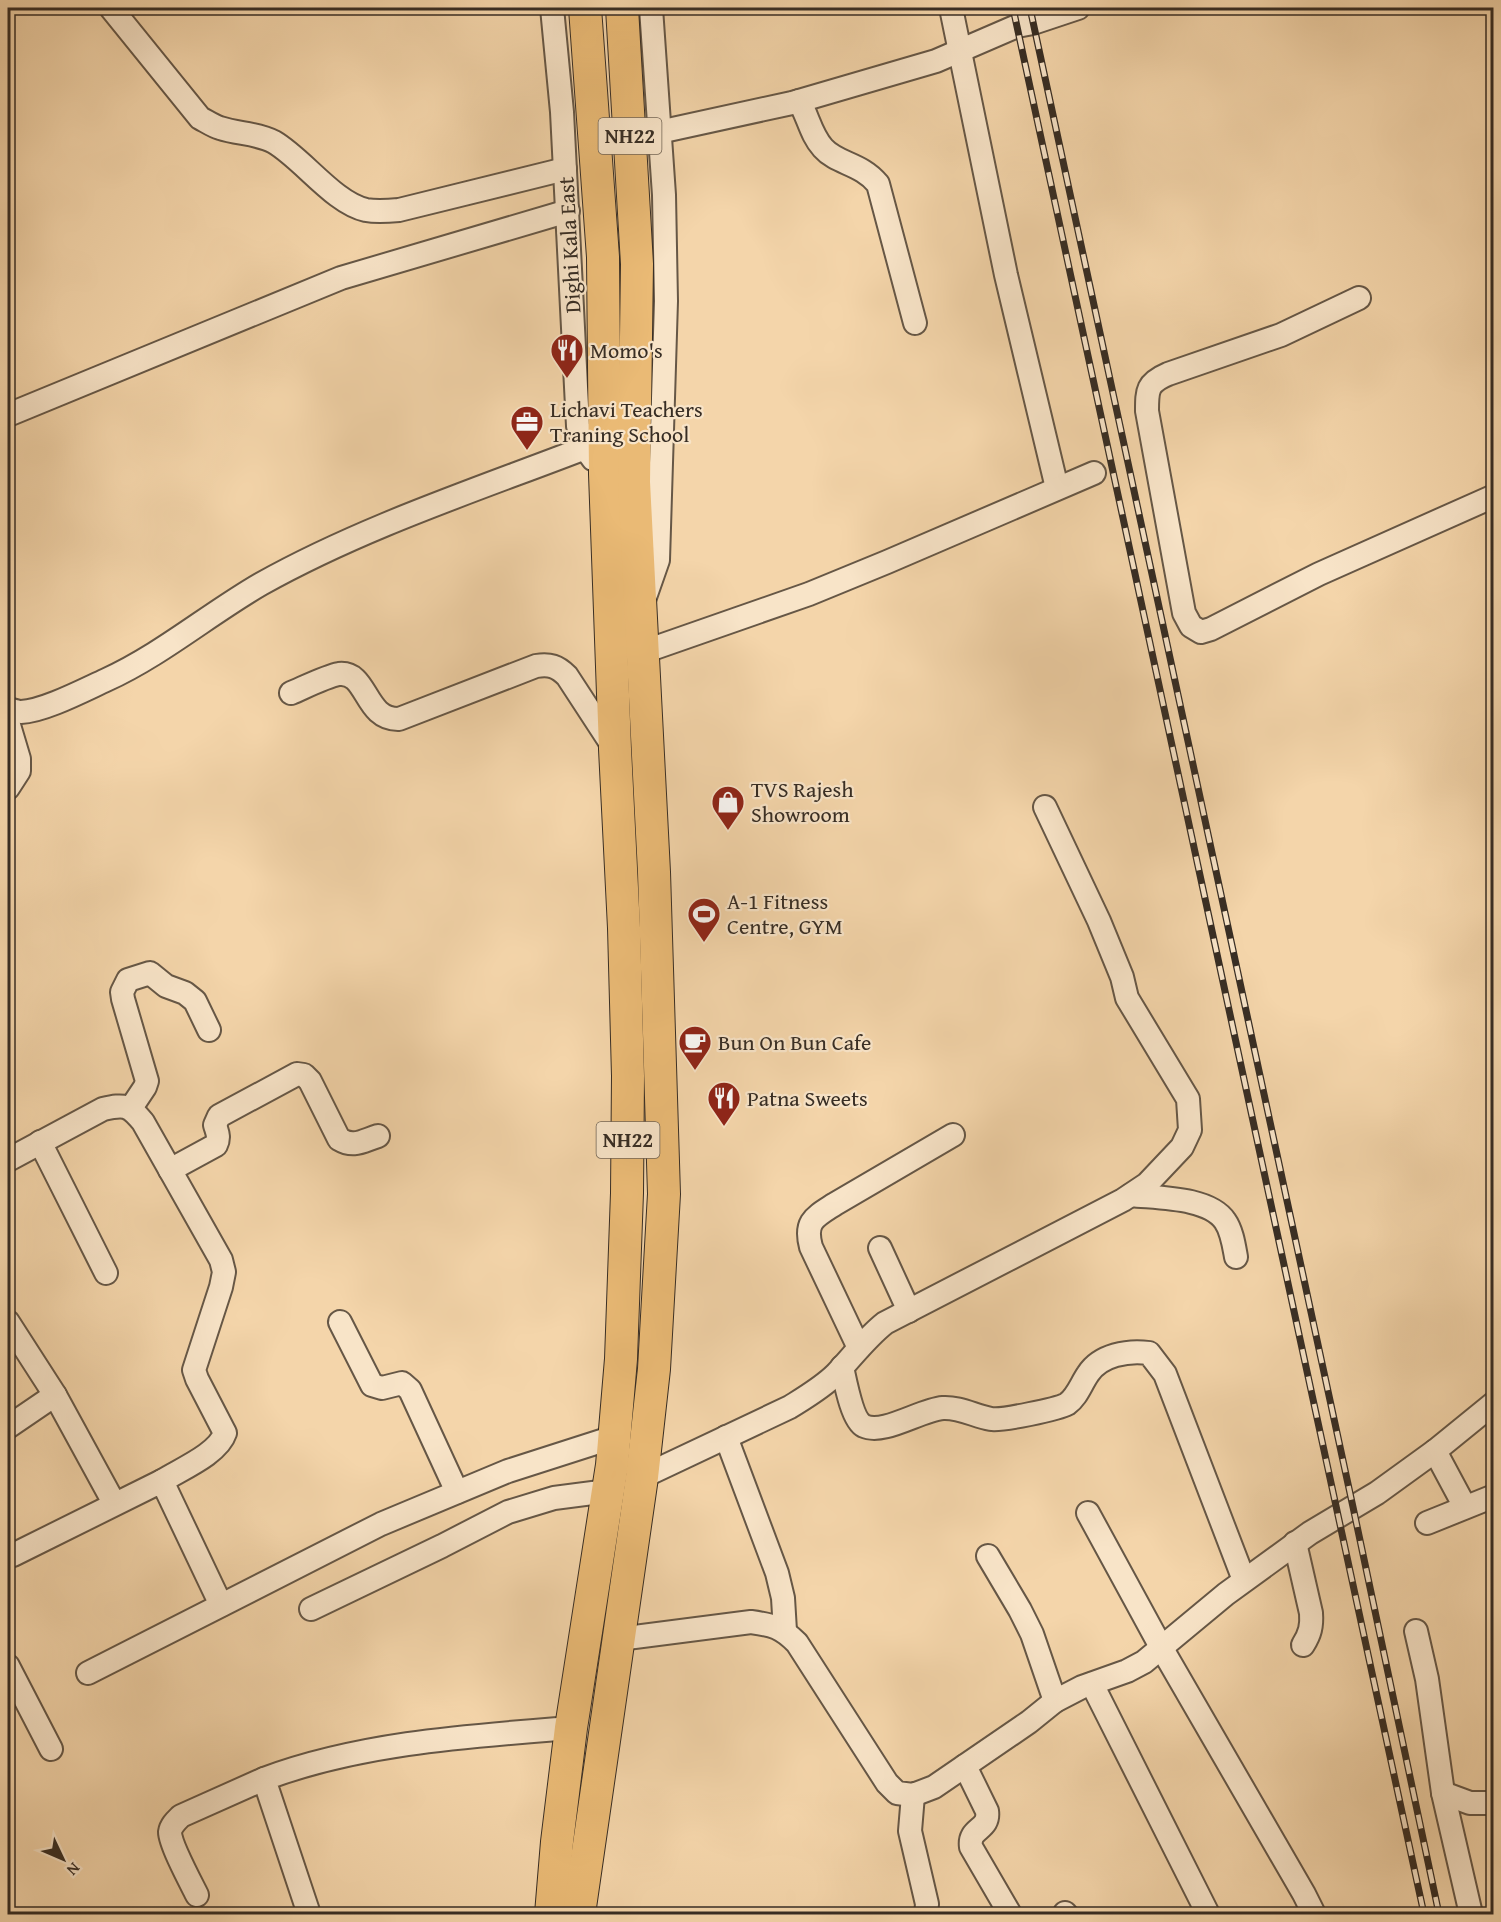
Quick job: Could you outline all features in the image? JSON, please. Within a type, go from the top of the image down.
[{"type":"highway","name":"NH22","points":[[551,1914],[571,1728],[608,1491],[614,1437],[622,1348],[627,1193],[628,1088],[624,928],[605,474],[603,257],[585,8]]},
{"type":"highway","name":"NH22","points":[[579,1914],[642,1477],[654,1368],[664,1194],[654,872],[634,482],[637,264],[622,8]]},
{"type":"street","points":[[111,8],[200,117],[219,128],[254,134],[273,142],[348,202],[364,210],[380,212],[399,210],[565,169]]},
{"type":"street","name":"Dighi Kala East","points":[[552,8],[562,112],[578,426],[585,448],[605,474]]},
{"type":"street","points":[[641,608],[658,560],[666,301],[664,195],[651,8]]},
{"type":"street","points":[[951,8],[1006,275],[1058,489]]},
{"type":"street","points":[[659,132],[799,101],[936,61],[1017,26],[1078,8]]},
{"type":"street","points":[[799,101],[816,139],[824,150],[861,168],[878,184],[915,323]]},
{"type":"street","points":[[8,415],[340,278],[568,211]]},
{"type":"street","points":[[1359,298],[1281,335],[1167,374],[1154,380],[1147,392],[1147,411],[1184,613],[1191,626],[1201,632],[1211,630],[1319,574],[1494,496]]},
{"type":"street","points":[[8,709],[21,712],[46,706],[122,673],[261,585],[325,552],[395,520],[585,448]]},
{"type":"street","points":[[642,652],[808,594],[1094,473]]},
{"type":"street","points":[[291,693],[339,674],[349,675],[359,683],[381,715],[390,719],[399,719],[536,666],[547,664],[559,667],[567,676],[615,749]]},
{"type":"street","points":[[8,722],[19,771],[8,788]]},
{"type":"street","points":[[642,1477],[800,1401],[834,1376],[871,1334],[885,1323],[1131,1195],[1147,1184],[1182,1147],[1191,1130],[1188,1099],[1127,998],[1122,977],[1099,921],[1045,807]]},
{"type":"street","points":[[131,1108],[147,1081],[123,999],[122,992],[128,980],[150,973],[165,986],[190,996],[199,1006],[209,1030]]},
{"type":"street","points":[[170,1170],[216,1145],[219,1140],[215,1125],[219,1116],[297,1074],[304,1075],[310,1081],[339,1138],[347,1144],[354,1144],[378,1136]]},
{"type":"street","points":[[8,1160],[103,1109],[119,1105],[131,1108],[143,1122],[221,1260],[224,1272],[194,1370],[225,1433],[223,1440],[214,1450],[162,1480],[13,1555]]},
{"type":"street","points":[[859,1348],[811,1247],[807,1234],[811,1222],[835,1204],[953,1135]]},
{"type":"street","points":[[40,1142],[106,1273]]},
{"type":"street","points":[[1131,1195],[1191,1202],[1213,1210],[1227,1223],[1236,1257]]},
{"type":"street","points":[[880,1248],[909,1311]]},
{"type":"street","points":[[8,1322],[55,1395],[114,1503]]},
{"type":"street","points":[[340,1322],[372,1385],[382,1388],[402,1383],[410,1390],[457,1492]]},
{"type":"street","points":[[842,1367],[855,1418],[862,1425],[874,1428],[942,1408],[954,1408],[994,1420],[1053,1409],[1072,1399],[1089,1371],[1111,1356],[1137,1351],[1149,1353],[1165,1374],[1244,1580]]},
{"type":"street","points":[[8,1426],[55,1395]]},
{"type":"street","points":[[619,1639],[751,1622],[771,1624],[785,1630],[797,1643],[886,1783],[897,1793],[913,1795],[934,1787],[1029,1722],[1055,1701],[1144,1662],[1244,1580],[1295,1543],[1377,1493],[1436,1451],[1494,1403]]},
{"type":"street","points":[[88,1672],[381,1524],[517,1468],[614,1437]]},
{"type":"street","points":[[726,1437],[777,1573],[783,1598],[785,1630]]},
{"type":"street","points":[[1436,1451],[1465,1508]]},
{"type":"street","points":[[162,1480],[221,1605]]},
{"type":"street","points":[[311,1609],[507,1512],[554,1498],[608,1491]]},
{"type":"street","points":[[1427,1523],[1494,1496]]},
{"type":"street","points":[[1088,1513],[1161,1647],[1299,1884],[1314,1914]]},
{"type":"street","points":[[1295,1543],[1312,1624],[1310,1634],[1303,1645]]},
{"type":"street","points":[[988,1556],[1032,1634],[1055,1701]]},
{"type":"street","points":[[1416,1632],[1427,1679],[1443,1793],[1471,1914]]},
{"type":"street","points":[[8,1666],[51,1749]]},
{"type":"street","points":[[1092,1684],[1208,1914]]},
{"type":"street","points":[[197,1895],[170,1832],[174,1823],[181,1816],[293,1768],[352,1753],[485,1734],[571,1728]]},
{"type":"street","points":[[965,1766],[987,1812],[988,1819],[974,1832],[970,1839],[971,1847],[1010,1914]]},
{"type":"street","points":[[264,1779],[309,1914]]},
{"type":"street","points":[[1443,1793],[1470,1803],[1494,1803]]},
{"type":"street","points":[[913,1795],[910,1831],[927,1905],[926,1914]]},
{"type":"railway","points":[[1013,8],[1424,1914]]},
{"type":"railway","points":[[1030,8],[1439,1914]]},
{"type":"place","name":"Momo's","points":[[567,379]]},
{"type":"place","name":"Lichavi Teachers Traning School","points":[[527,451]]},
{"type":"place","name":"TVS Rajesh Showroom","points":[[728,831]]},
{"type":"place","name":"A-1 Fitness Centre, GYM","points":[[704,943]]},
{"type":"place","name":"Bun On Bun Cafe","points":[[695,1071]]},
{"type":"place","name":"Patna Sweets","points":[[724,1127]]}]
